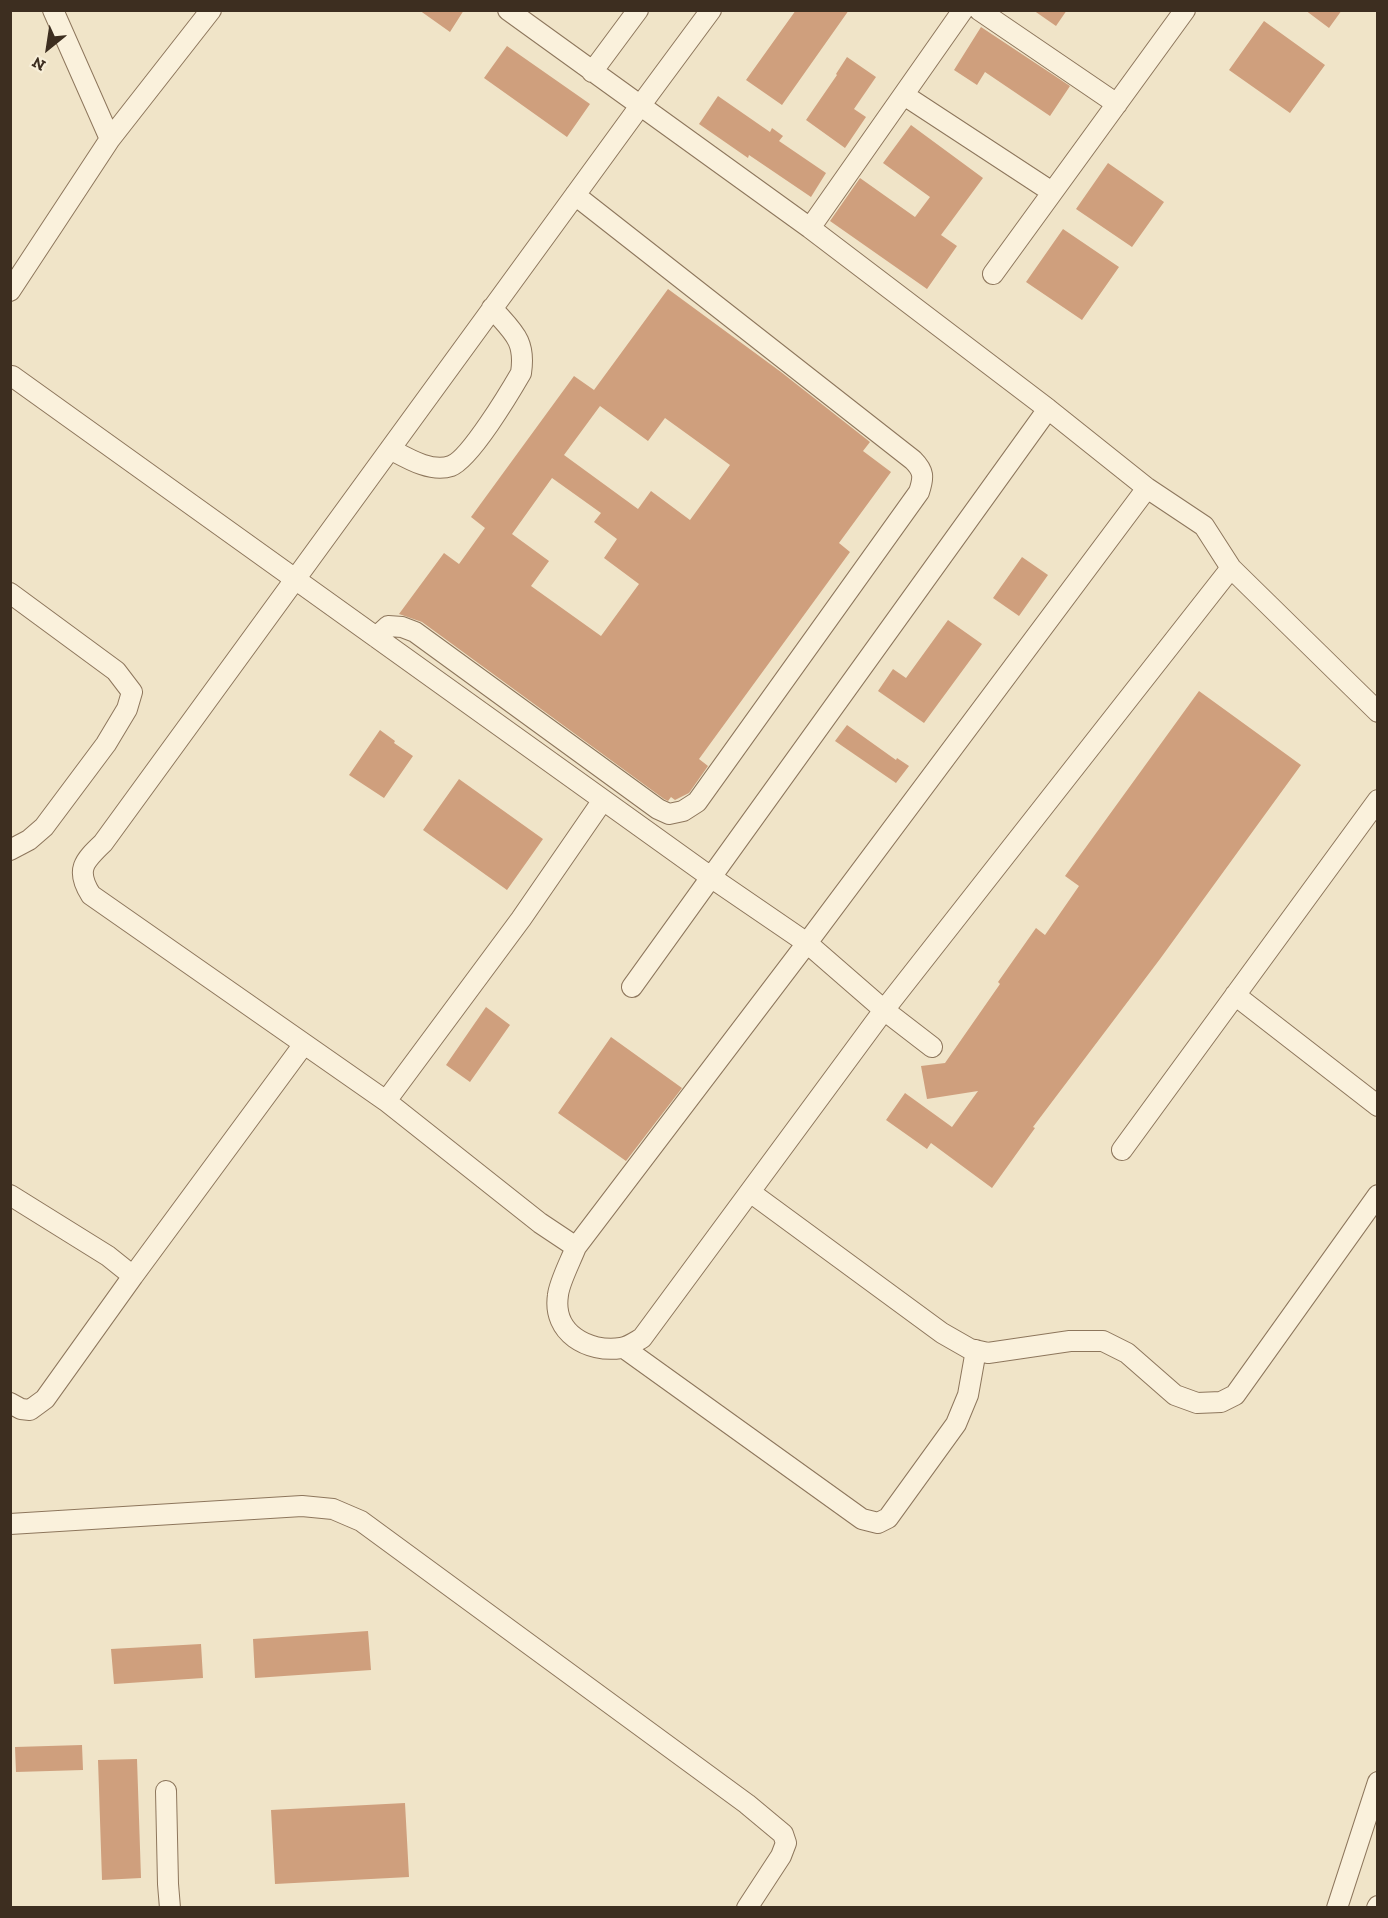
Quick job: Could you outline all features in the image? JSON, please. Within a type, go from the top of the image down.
[{"type":"street","points":[[53,10],[110,139]]},
{"type":"street","points":[[10,291],[110,139],[211,10]]},
{"type":"street","points":[[508,10],[810,228],[1147,488],[1204,526],[1231,568],[1377,712]]},
{"type":"street","points":[[592,72],[638,10]]},
{"type":"street","points":[[576,1247],[540,1223],[386,1101],[101,903],[84,883],[83,870],[87,857],[103,843],[711,10]]},
{"type":"street","points":[[810,228],[963,10]]},
{"type":"street","points":[[980,10],[1118,105]]},
{"type":"street","points":[[993,274],[1185,10]]},
{"type":"street","points":[[904,95],[1052,192]]},
{"type":"street","points":[[376,637],[388,626],[402,627],[415,632],[658,809],[669,814],[697,802],[919,492],[923,481],[921,468],[913,460],[575,195]]},
{"type":"street","points":[[390,449],[414,462],[439,467],[452,465],[466,456],[521,373],[523,358],[519,338],[492,308]]},
{"type":"street","points":[[12,376],[712,878],[807,943],[884,1010],[932,1047]]},
{"type":"street","points":[[632,987],[1048,410]]},
{"type":"street","points":[[1147,488],[807,943],[576,1247],[558,1295],[559,1319],[574,1339],[600,1350],[624,1348],[642,1338],[884,1010],[1231,568]]},
{"type":"street","points":[[10,850],[29,840],[44,827],[106,744],[127,709],[132,692],[116,671],[12,596]]},
{"type":"street","points":[[386,1101],[521,919],[603,800]]},
{"type":"street","points":[[1122,1150],[1377,800]]},
{"type":"street","points":[[1235,995],[1377,1106]]},
{"type":"street","points":[[10,1403],[21,1409],[30,1410],[45,1399],[304,1044]]},
{"type":"street","points":[[750,1192],[942,1332],[970,1349],[988,1353],[1070,1341],[1103,1341],[1127,1353],[1175,1395],[1197,1403],[1221,1402],[1235,1395],[1377,1195]]},
{"type":"street","points":[[10,1195],[108,1256],[133,1276]]},
{"type":"street","points":[[624,1348],[862,1519],[878,1523],[888,1518],[956,1424],[968,1395],[976,1350]]},
{"type":"street","points":[[10,1524],[302,1506],[333,1509],[361,1521],[747,1804],[783,1834],[786,1843],[781,1857],[747,1908]]},
{"type":"street","points":[[1337,1908],[1377,1782]]},
{"type":"street","points":[[166,1791],[170,1908]]},
{"type":"building","points":[[419,10],[464,10],[450,32]]},
{"type":"building","points":[[796,10],[849,10],[782,105],[746,80]]},
{"type":"building","points":[[1033,10],[1067,10],[1056,26]]},
{"type":"building","points":[[1305,10],[1342,10],[1329,28]]},
{"type":"building","points":[[1264,21],[1325,65],[1290,113],[1229,70]]},
{"type":"building","points":[[981,27],[1070,86],[1050,116],[985,72],[977,85],[954,70]]},
{"type":"building","points":[[507,46],[590,104],[567,137],[484,78]]},
{"type":"building","points":[[847,57],[876,77],[854,109],[866,117],[845,148],[806,120]]},
{"type":"building","points":[[718,96],[770,132],[772,128],[783,136],[779,141],[826,173],[811,197],[699,124]]},
{"type":"building","points":[[911,125],[983,178],[941,235],[957,246],[927,289],[830,221],[860,178],[915,217],[930,197],[883,163]]},
{"type":"building","points":[[1108,163],[1164,202],[1132,247],[1076,209]]},
{"type":"building","points":[[1063,229],[1119,267],[1082,320],[1026,282]]},
{"type":"building","points":[[668,289],[781,372],[870,442],[863,451],[891,472],[839,543],[850,552],[699,759],[708,766],[689,793],[675,800],[671,797],[668,801],[664,799],[422,622],[399,614],[444,553],[459,564],[485,528],[471,517],[574,376],[594,390]],"holes":[[[600,406],[648,441],[665,418],[730,465],[690,520],[651,491],[638,509],[564,455]],[[552,478],[601,513],[594,522],[617,539],[604,558],[639,584],[601,636],[531,586],[549,561],[512,534]]]},
{"type":"building","points":[[1022,557],[1048,575],[1019,616],[993,598]]},
{"type":"building","points":[[948,620],[982,644],[924,723],[878,691],[893,669],[906,678]]},
{"type":"building","points":[[1199,691],[1301,765],[1160,959],[1033,1127],[1035,1128],[992,1188],[931,1143],[927,1149],[886,1120],[905,1093],[952,1127],[978,1091],[927,1099],[921,1066],[945,1063],[1036,928],[1045,935],[1079,886],[1065,876]]},
{"type":"building","points":[[847,725],[896,760],[897,758],[909,766],[896,783],[835,741]]},
{"type":"building","points":[[380,730],[413,756],[384,798],[349,775]]},
{"type":"building","points":[[459,779],[543,839],[507,890],[423,830]]},
{"type":"building","points":[[486,1007],[510,1025],[470,1082],[446,1065]]},
{"type":"building","points":[[611,1037],[682,1088],[626,1161],[558,1113]]},
{"type":"building","points":[[368,1631],[371,1670],[255,1678],[253,1639]]},
{"type":"building","points":[[201,1644],[203,1678],[114,1684],[111,1649]]},
{"type":"building","points":[[82,1745],[83,1770],[16,1772],[15,1747]]},
{"type":"building","points":[[137,1759],[141,1878],[102,1880],[98,1760]]},
{"type":"building","points":[[405,1803],[409,1877],[275,1884],[271,1810]]}]
